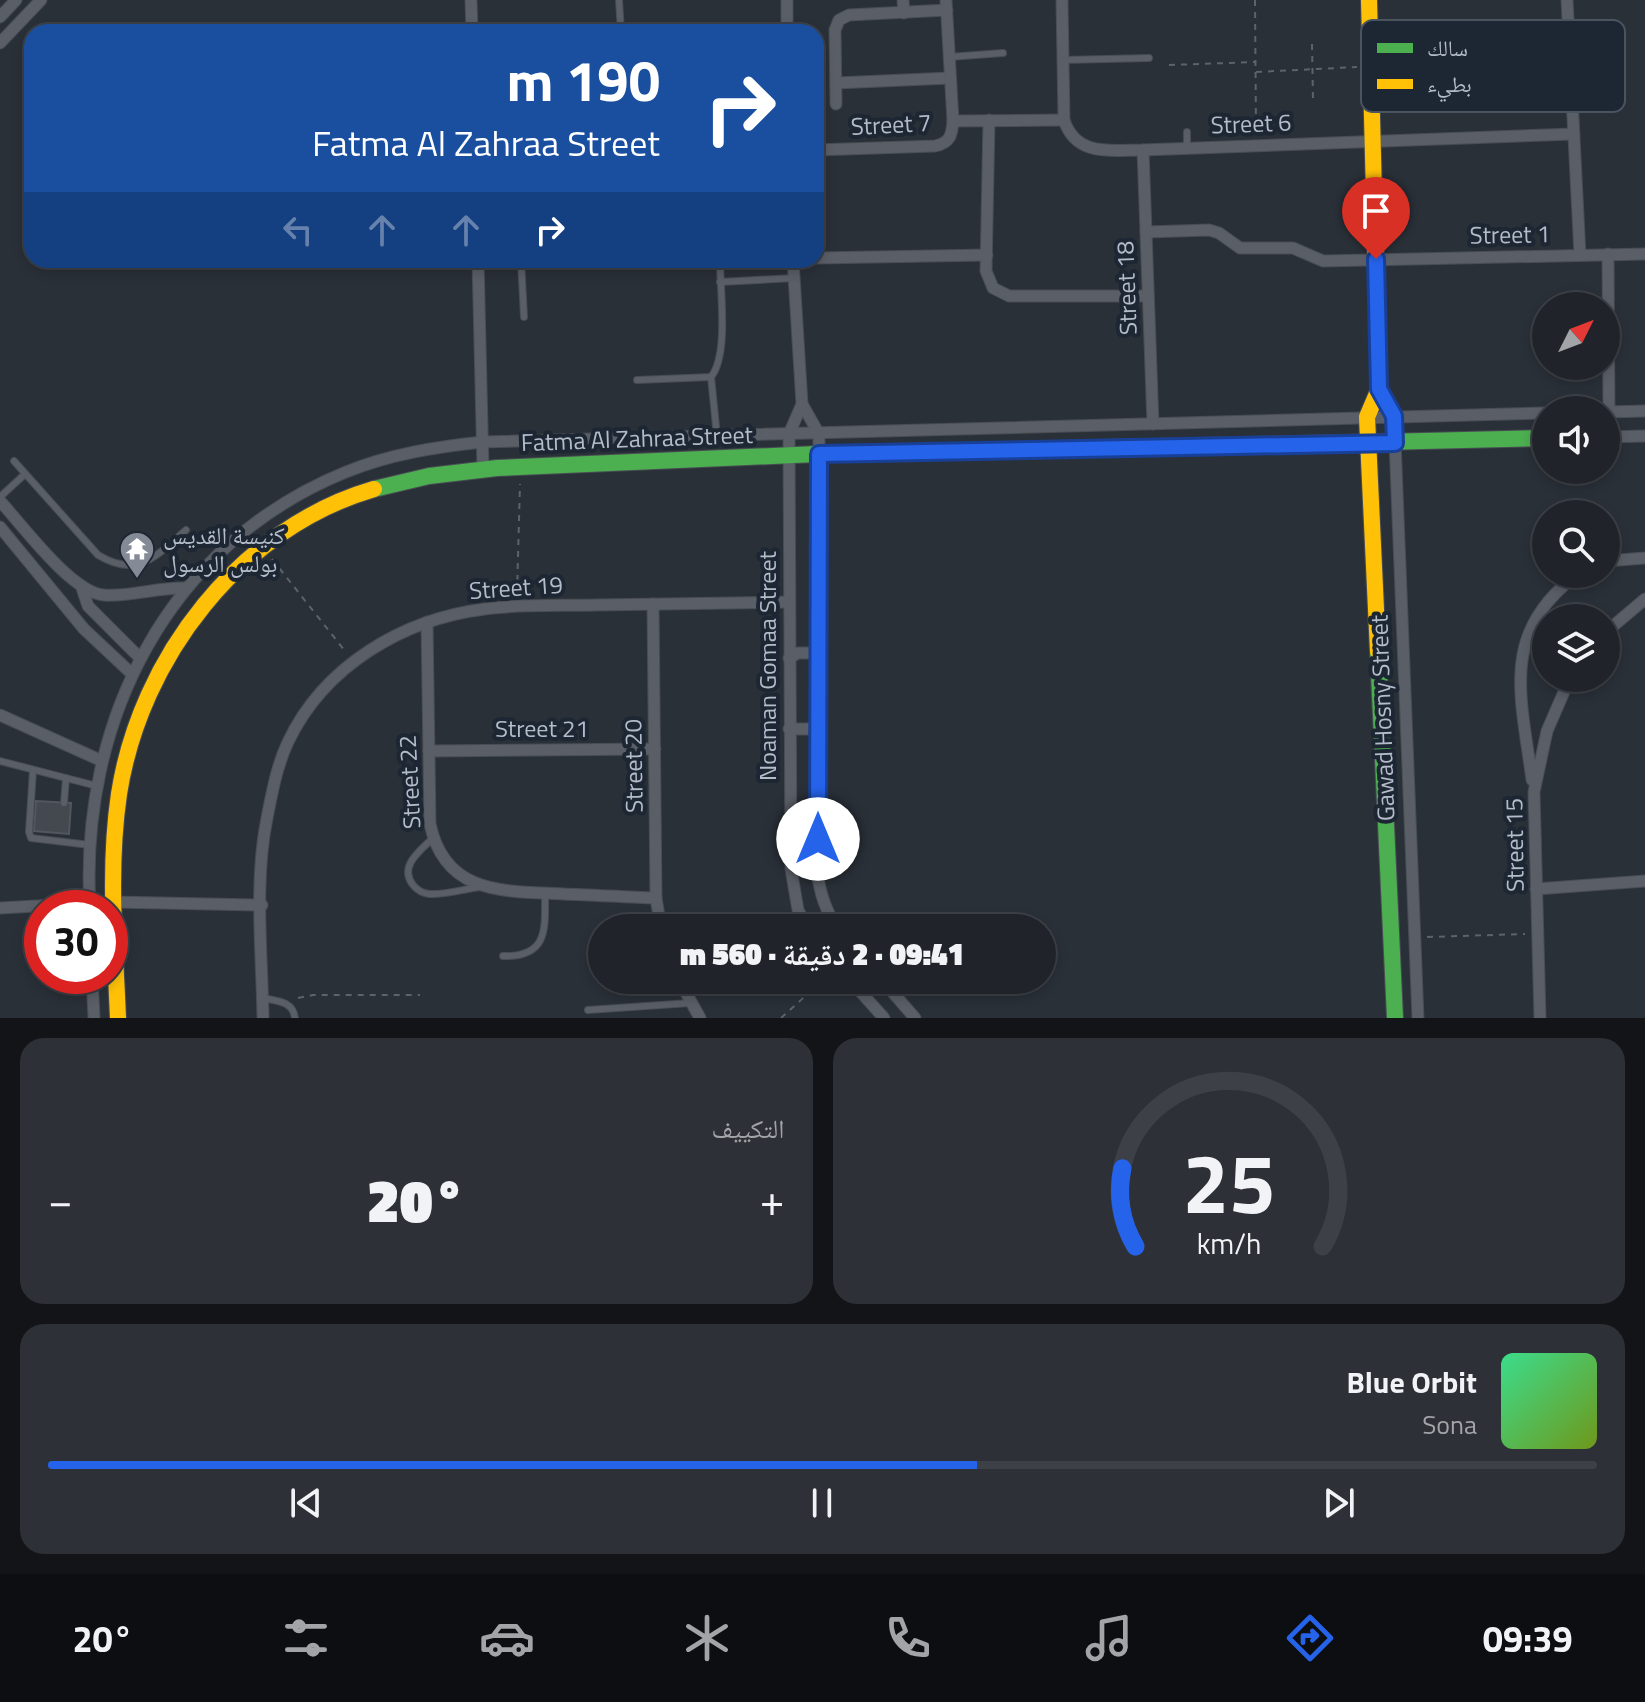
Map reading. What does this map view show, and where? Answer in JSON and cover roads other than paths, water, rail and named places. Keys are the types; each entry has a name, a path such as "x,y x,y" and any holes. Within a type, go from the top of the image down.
{"street":[{"path":"0,17 16,0"},
{"path":"0,43 41,0"},
{"path":"471,0 472,24"},
{"path":"787,0 787,24"},
{"path":"836,104 835,30 839,20 849,15 904,6 946,5 953,121 1064,120 1062,0"},
{"path":"1369,0 1369,20"},
{"path":"1567,0 1568,20"},
{"path":"836,83 950,78"},
{"path":"1367,417 1379,389 1371,112"},
{"path":"1573,112 1580,255"},
{"path":"989,120 987,255 988,280 993,288 1009,296 1148,296"},
{"name":"Street 6","path":"1064,120 1068,131 1085,147 1097,150 1574,134"},
{"name":"Street 7","path":"824,150 935,146 949,140 953,133 953,121"},
{"name":"Street 18","path":"1143,150 1153,424"},
{"name":"Street 1","path":"1146,232 1209,230 1219,233 1240,248 1293,248 1323,261 1645,254"},
{"path":"1608,254 1608,396"},
{"path":"824,258 987,255"},
{"path":"478,268 483,469"},
{"name":"Noaman Gomaa Street","path":"793,268 802,404 819,434 817,871 827,914"},
{"path":"1379,389 1394,416"},
{"name":"Noaman Gomaa Street","path":"800,914 791,880 789,434 802,404"},
{"path":"1620,412 1645,411"},
{"name":"Fatma Al Zahraa Street","path":"90,890 90,845 97,786 114,720 140,658 185,588 229,544 292,499 322,483 391,457 436,447 482,442 1532,413"},
{"name":"Gawad Hosny Street","path":"1394,416 1418,1018"},
{"name":"Gawad Hosny Street","path":"1367,417 1395,1018"},
{"path":"1620,437 1645,436"},
{"name":"Fatma Al Zahraa Street","path":"114,890 116,831 125,764 135,728 158,674 183,631 212,597 263,548 302,520 338,501 411,480 520,467 819,454 1532,438"},
{"path":"0,499 72,581 82,588 102,595 185,588"},
{"path":"0,527 84,629 132,674"},
{"path":"1620,560 1645,558"},
{"path":"82,588 88,606 140,658"},
{"path":"1534,792 1520,687 1521,659 1528,633 1540,609 1558,588"},
{"path":"1620,620 1645,599"},
{"name":"Street 19","path":"263,1018 262,862 266,821 286,744 305,710 331,680 353,662 388,639 427,622 456,614 517,606 789,602"},
{"name":"Street 20","path":"653,604 659,914"},
{"name":"Street 22","path":"427,622 430,824 433,838 452,868 482,887 499,891 656,898"},
{"path":"789,658 798,653 818,653"},
{"name":"Street 15","path":"1540,1018 1534,792 1547,731 1564,692"},
{"path":"0,715 102,761"},
{"path":"789,729 809,729 818,723"},
{"name":"Street 21","path":"429,751 655,749"},
{"path":"1536,889 1645,881"},
{"path":"90,886 95,890"},
{"path":"128,906 262,905"},
{"path":"0,908 24,907"},
{"path":"93,994 94,1018"},
{"name":"Fatma Al Zahraa Street","path":"117,994 118,1018"},
{"path":"686,994 699,1018"},
{"path":"863,994 884,1018"},
{"path":"894,994 915,1018"}],"lane":[{"path":"619,0 620,24"},
{"path":"949,57 1003,53"},
{"path":"1063,60 1149,58"},
{"path":"1187,132 1187,148"},
{"path":"521,268 524,317"},
{"path":"717,436 711,377 717,370 721,352 720,268"},
{"path":"720,282 794,278"},
{"path":"637,380 711,377"},
{"path":"14,461 98,555 111,563 126,566 155,558 186,530"},
{"path":"0,499 25,474"},
{"path":"0,761 97,786"},
{"path":"33,770 29,835 33,840 90,845"},
{"path":"64,803 66,778"},
{"path":"60,843 61,833"},
{"path":"433,838 412,859 408,869 416,889 426,894 482,887"},
{"path":"503,956 530,952 540,943 545,930 545,893"},
{"path":"263,998 286,1003 293,1009 295,1018"},
{"path":"588,1010 690,1003"}],"place":[{"name":"كنيسة القديس بولس الرسول","path":"137,580"}]}
